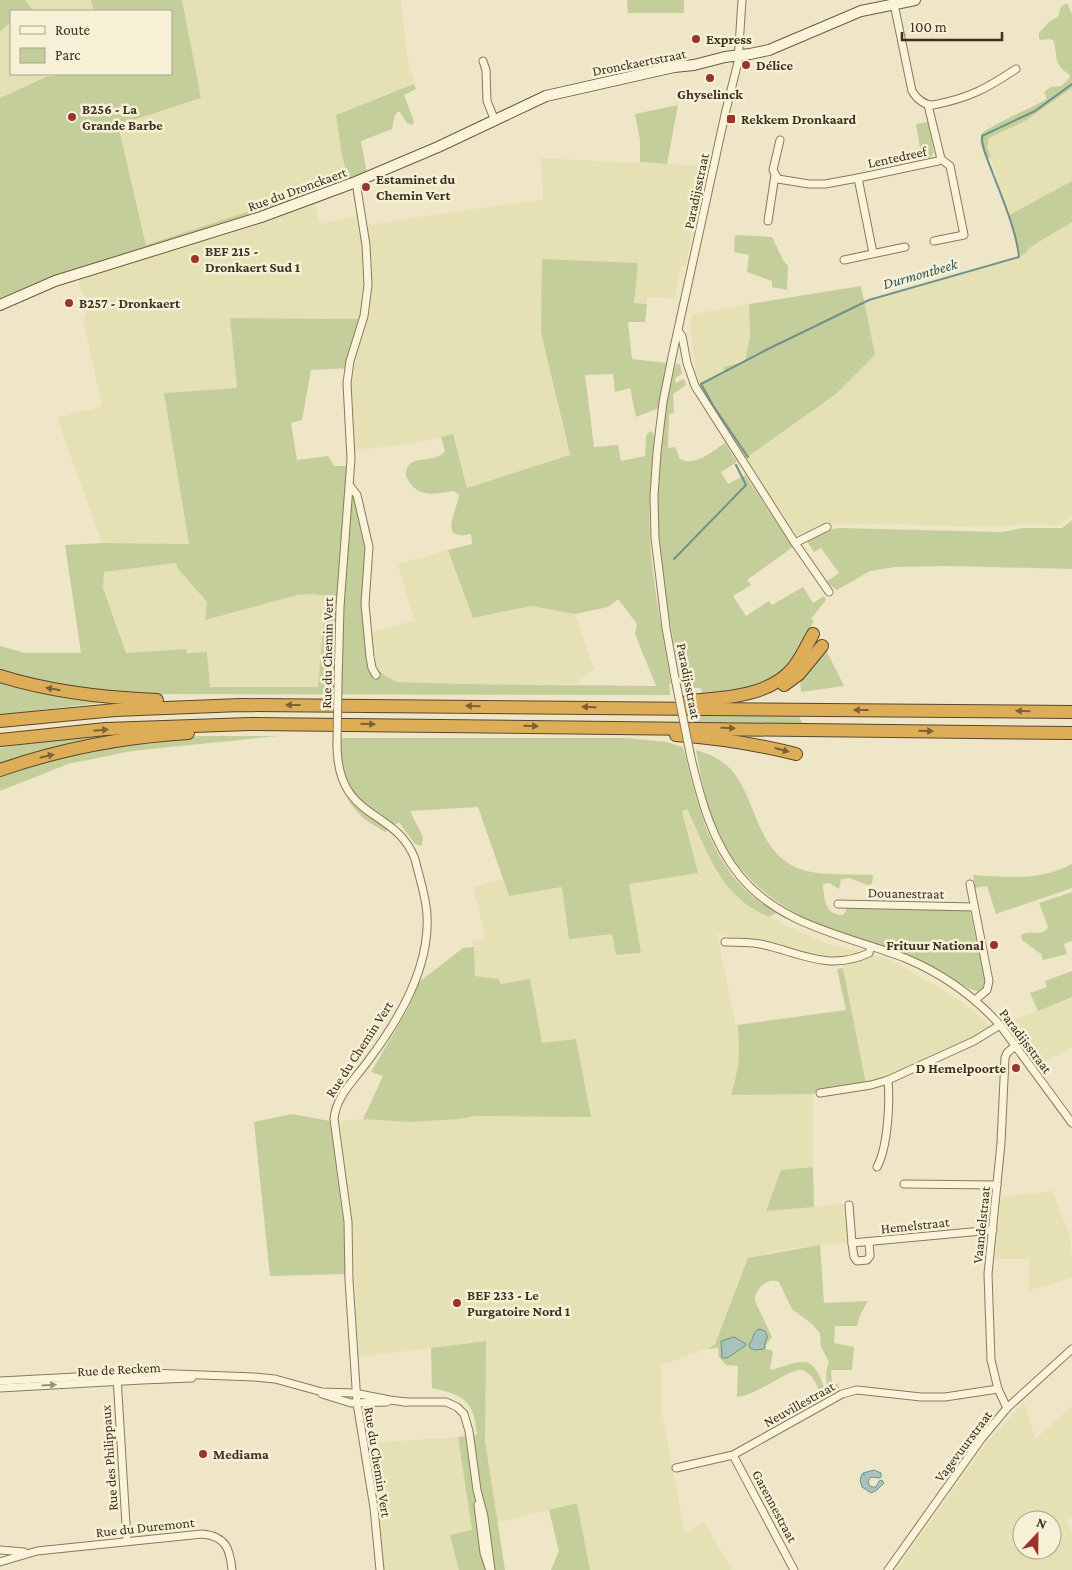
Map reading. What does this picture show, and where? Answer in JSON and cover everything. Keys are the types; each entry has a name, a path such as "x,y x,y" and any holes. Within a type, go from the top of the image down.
{"highway":[{"path":"676,702 710,699 751,692 772,685 794,667 813,634"},
{"path":"614,708 654,702 710,703 756,696 789,683 800,674 822,646"},
{"path":"0,676 45,688 105,697 213,701 241,705"},
{"path":"0,721 115,710 241,705 1072,712"},
{"path":"0,770 38,758 121,740 172,734 270,729 302,723"},
{"path":"0,740 158,726 302,723 1072,733"},
{"path":"592,727 616,732 695,736 764,746 796,754"}],"main road":[{"name":"Dronckaertstraat","path":"540,99 556,93 674,67 750,54 779,46 861,11 915,0"},
{"name":"Rue du Dronckaert","path":"0,299 28,288 251,220 356,182 410,160 540,99"},
{"name":"Rue du Dronckaert","path":"0,305 54,281"}],"street":[{"name":"Paradijsstraat","path":"742,0 739,56 663,402 654,496 658,574 675,678 691,758 706,814 718,842 732,866 765,899 810,925 904,958 929,970 975,1000 1000,1025 1072,1123"},
{"path":"894,4 912,91 919,100 928,105 962,99 992,85 1016,69"},
{"path":"483,61 486,70 487,101 495,121"},
{"name":"Lentedreef","path":"928,105 941,159 950,166 964,235 934,241"},
{"path":"768,221 775,175 773,170 780,140"},
{"name":"Lentedreef","path":"775,175 778,179 809,184 825,184 941,159"},
{"name":"Lentedreef","path":"858,178 873,253"},
{"name":"Rue du Chemin Vert","path":"356,182 365,235 368,271 365,311 350,361 347,383 351,459 340,608 338,761 341,775 351,796 366,811 397,832 412,850 427,916 422,954 413,987 386,1037 341,1096 334,1115 334,1129 348,1230 349,1280 357,1403 374,1508 380,1570"},
{"path":"844,260 905,247"},
{"name":"Paradijsstraat","path":"678,331 682,336 687,363 695,386 709,412 828,592"},
{"name":"Rue du Chemin Vert","path":"350,486 357,496 369,547 365,604 370,657 372,668 376,675"},
{"path":"795,543 827,527"},
{"path":"970,884 989,981 987,990 975,1000"},
{"name":"Douanestraat","path":"838,904 974,907"},
{"path":"725,942 761,944 813,959 834,960 859,957 869,952 871,947"},
{"path":"820,1093 871,1085 888,1080 974,1041 1000,1025"},
{"name":"Vaandelstraat","path":"1007,1408 998,1389 992,1360 988,1274 1001,1144 1005,1058 1014,1046"},
{"path":"877,1167 887,1129 888,1080"},
{"path":"904,1184 997,1185"},
{"name":"Hemelstraat","path":"849,1205 854,1257 857,1261 867,1260 870,1256 869,1242"},
{"name":"Hemelstraat","path":"852,1243 993,1230"},
{"name":"Vagevuurstraat","path":"888,1570 982,1438 1007,1408 1072,1349"},
{"name":"Rue de Reckem","path":"0,1388 150,1373 240,1376 268,1378 327,1393 356,1393 406,1402"},
{"name":"Rue de Reckem","path":"0,1380 117,1377"},
{"name":"Rue des Philippaux","path":"117,1377 127,1541"},
{"name":"Neuvillestraat","path":"676,1468 734,1455 842,1394 857,1390 921,1397 945,1397 998,1389"},
{"name":"Rue de Reckem","path":"312,1390 342,1401 357,1403 406,1402"},
{"path":"406,1402 441,1401 450,1403 461,1410 467,1424 487,1530 490,1570"},
{"name":"Garennestraat","path":"734,1455 794,1570"},
{"name":"Rue du Duremont","path":"0,1562 37,1552 197,1534 212,1535 227,1546 231,1555 232,1570"},
{"name":"Rue du Duremont","path":"0,1550 37,1552"}],"shaded area":[{"path":"25,0 91,0 94,10 33,10"},
{"path":"182,0 401,0 407,57 416,83 336,115 341,150 349,179 146,245 118,125 200,98"},
{"path":"10,24 10,75 59,75 46,77 0,98 0,32"},
{"path":"1072,88 1072,181 1009,215 987,147 989,138 1025,121"},
{"path":"541,158 704,166 686,266 681,265 675,299 647,297 647,304 634,303 634,296 557,404 570,455 467,488 453,435 403,445 354,450 350,420 349,375 371,286 366,225 543,199"},
{"path":"315,204 320,224 358,215 362,246 364,290 359,319 230,318 237,388 164,393 189,544 102,543 57,418 102,406 83,320 88,300 79,286 79,278"},
{"path":"1072,222 1072,514 1055,526 1024,523 1002,527 835,523 798,537 746,458 836,394 875,355 864,303 1017,259 1032,246"},
{"path":"749,304 750,336 745,363 723,367 726,373 698,385 690,327 692,314"},
{"path":"448,550 473,618 531,606 575,614 594,669 575,684 396,682 378,670 373,661 370,632 414,621 398,564"},
{"path":"177,563 178,569 207,603 205,620 298,595 326,596 318,687 210,687 207,652 187,653 186,649 126,653 103,588 104,572"},
{"path":"687,809 716,870 739,899 754,910 804,934 825,943 863,953 835,958 813,957 761,942 717,934 740,1046 736,1076 731,1094 813,1094 813,1167 781,1170 766,1211 843,1204 843,1213 848,1224 849,1242 788,1249 748,1258 715,1344 707,1349 662,1365 661,1407 685,1533 704,1522 732,1570 590,1570 577,1503 497,1523 485,1441 485,1341 358,1357 353,1234 338,1121 363,1119 459,1119 476,1116 591,1117 576,1039 542,1044 530,979 501,984 498,979 475,976 472,941 486,938 473,888 502,879 509,896 562,887 612,934 617,957 640,953 629,883 690,840 682,810"},
{"path":"875,955 895,962 962,1002 992,1028 960,1045 880,1080 866,1084 842,963"},
{"path":"1072,997 1072,1048 1035,1066 1005,1023"},
{"path":"1052,1190 1069,1234 1072,1278 1029,1290 1029,1259 995,1259 1001,1196 1048,1192"},
{"path":"1024,1402 1035,1439 1072,1406 1072,1518 1066,1519 1072,1533 1072,1570 896,1570 987,1442"},
{"path":"458,1437 472,1530 451,1535 459,1570 384,1570 377,1493 367,1443"}],"green space":[{"path":"0,0 25,0 33,10 10,10 10,24 0,32"},
{"path":"91,0 182,0 201,98 118,125 146,245 348,179 341,150 336,115 414,84 416,89 404,95 414,122 412,125 407,123 399,111 395,115 392,129 361,141 367,174 349,179 351,189 315,204 26,296 0,309 0,98 46,77 59,75 172,75 172,10 94,10"},
{"path":"627,0 684,0 684,13 628,13"},
{"path":"1067,3 1072,14 1072,88 1025,121 989,138 987,147 991,157 986,158 980,142 982,133 1047,99 1044,92 1051,87 1061,86 1069,79 1070,75 1061,68 1057,61 1054,41 1049,39 1041,40 1039,38 1039,33 1049,22 1058,17 1061,7"},
{"path":"678,105 667,164 640,162 640,140 635,114"},
{"path":"928,122 934,152 930,158 926,158 921,154 916,124"},
{"path":"1072,181 1072,222 1032,246 1021,257 1009,215"},
{"path":"364,214 371,270 371,286 351,368 311,370 302,420 291,423 297,460 328,456 334,466 353,466 356,503 366,545 362,600 364,631 373,661 378,670 397,682 656,686 635,634 637,624 618,599 608,607 575,614 531,606 473,618 448,550 472,544 471,534 455,534 452,529 453,516 459,495 454,491 432,494 420,492 410,483 406,476 410,464 415,461 434,458 445,451 441,437 453,434 467,488 570,455 541,332 542,259 638,263 634,303 647,304 645,322 628,322 632,359 666,363 659,408 636,417 630,388 615,392 613,374 585,375 594,447 618,445 621,461 645,456 646,436 652,431 654,436 650,500 651,557 671,683 669,684 670,695 144,694 103,691 99,703 0,715 0,646 25,653 81,653 65,545 102,543 189,544 164,393 237,388 230,318 359,319 364,290 362,246 358,215","holes":["176,563 178,569 207,602 205,620 298,595 326,596 318,687 210,687 207,652 187,653 186,649 126,653 103,588 104,572"]},
{"path":"735,235 772,237 788,266 787,290 772,287 772,281 747,272 749,255 734,252"},
{"path":"861,286 875,355 836,394 746,458 698,385 726,373 723,367 745,362 750,336 749,304"},
{"path":"676,364 680,364 682,374 675,378 676,383 684,379 686,385 673,394 674,413 669,414 668,448 675,447 680,459 691,461 709,454 725,443 737,462 721,472 728,484 745,475 793,547 747,580 751,585 733,596 746,616 769,601 772,605 803,587 813,603 824,596 826,600 811,619 814,621 792,663 764,684 727,691 702,693 701,688 683,688 667,602 658,515 658,478 662,439"},
{"path":"1072,520 1072,569 950,566 895,567 870,571 837,590 826,582 839,573 821,548 814,552 806,540 829,530 839,528 1002,532 1023,528 1062,528"},
{"path":"825,648 844,686 801,692 800,678"},
{"path":"688,713 797,714 804,725 690,722"},
{"path":"123,734 129,744 199,736 278,736 132,751 68,764 0,791 0,748 27,743"},
{"path":"626,738 667,742 683,747 706,827 724,864 751,895 776,913 769,917 761,913 746,904 731,890 709,857 687,809 682,811 698,873 629,884 641,953 616,955 612,934 569,939 562,887 509,896 478,807 410,811 423,837 422,846 415,844 399,822 385,832 362,817 354,809 343,790 334,760 332,739"},
{"path":"696,750 718,759 733,772 742,786 763,833 772,848 784,860 800,869 816,873 873,875 872,884 867,885 850,878 841,879 839,889 829,883 823,884 827,905 832,913 843,915 846,908 970,911 985,980 982,989 978,991 970,989 913,957 818,924 799,915 765,893 737,864 726,848 709,809"},
{"path":"1072,864 1072,888 996,914 987,886 975,888 973,875 1024,877 1048,873"},
{"path":"1072,892 1072,942 1064,944 1067,954 1043,960 1041,954 1022,940 1021,935 1025,933 1040,933 1048,927 1039,903"},
{"path":"474,947 475,976 498,979 501,984 530,979 542,1043 576,1039 591,1117 476,1116 411,1122 363,1119 383,1076 371,1072 408,1009 419,982 463,948"},
{"path":"843,968 866,1084 819,1090 813,1094 731,1095 739,1060 737,1025 846,1010 837,969"},
{"path":"1072,971 1072,997 1038,1011 1030,993 1047,987 1045,981"},
{"path":"292,1114 330,1121 345,1235 345,1274 270,1276 254,1122"},
{"path":"813,1167 814,1207 766,1211 781,1170"},
{"path":"820,1245 824,1303 868,1301 860,1315 857,1326 835,1326 834,1343 854,1347 852,1370 831,1370 832,1383 838,1384 839,1387 836,1392 831,1393 826,1378 829,1362 821,1347 820,1333 812,1324 792,1309 779,1282 770,1281 759,1288 755,1301 772,1337 766,1345 766,1349 772,1350 773,1353 770,1368 772,1370 795,1363 808,1363 818,1373 827,1395 821,1397 813,1378 801,1370 789,1373 753,1392 737,1397 738,1366 726,1365 719,1357 718,1348 707,1349 715,1344 748,1258"},
{"path":"486,1341 485,1441 505,1570 459,1570 450,1535 472,1530 458,1437 477,1435 476,1424 466,1401 453,1394 432,1388 431,1348"},
{"path":"577,1503 590,1570 551,1570 559,1551 549,1510"}],"water":[{"path":"759,1329 765,1331 768,1338 766,1339 764,1349 755,1350 750,1348 749,1344 755,1332"},
{"path":"734,1337 746,1344 745,1346 727,1358 722,1358 721,1341"},
{"path":"874,1470 881,1473 881,1477 871,1477 868,1481 869,1485 876,1487 879,1481 882,1480 884,1483 871,1493 862,1487 860,1480 862,1474 865,1475 863,1473"}],"waterway":[{"name":"Durmontbeek","path":"748,457 714,407 701,384 869,300 1019,257 1012,226 984,150 982,136 1035,111 1072,84"},
{"name":"Durmontbeek","path":"674,559 746,485 736,465"}],"place":[{"name":"Express","path":"696,39"},
{"name":"Délice","path":"746,65"},
{"name":"Ghyselinck","path":"710,78"},
{"name":"B256 - La Grande Barbe","path":"72,117"},
{"name":"Rekkem Dronkaard","path":"731,119"},
{"name":"Estaminet du Chemin Vert","path":"366,187"},
{"name":"BEF 215 - Dronkaert Sud 1","path":"195,259"},
{"name":"B257 - Dronkaert","path":"69,303"},
{"name":"Frituur National","path":"994,945"},
{"name":"D Hemelpoorte","path":"1016,1068"},
{"name":"BEF 233 - Le Purgatoire Nord 1","path":"457,1303"},
{"name":"Mediama","path":"203,1454"}]}
